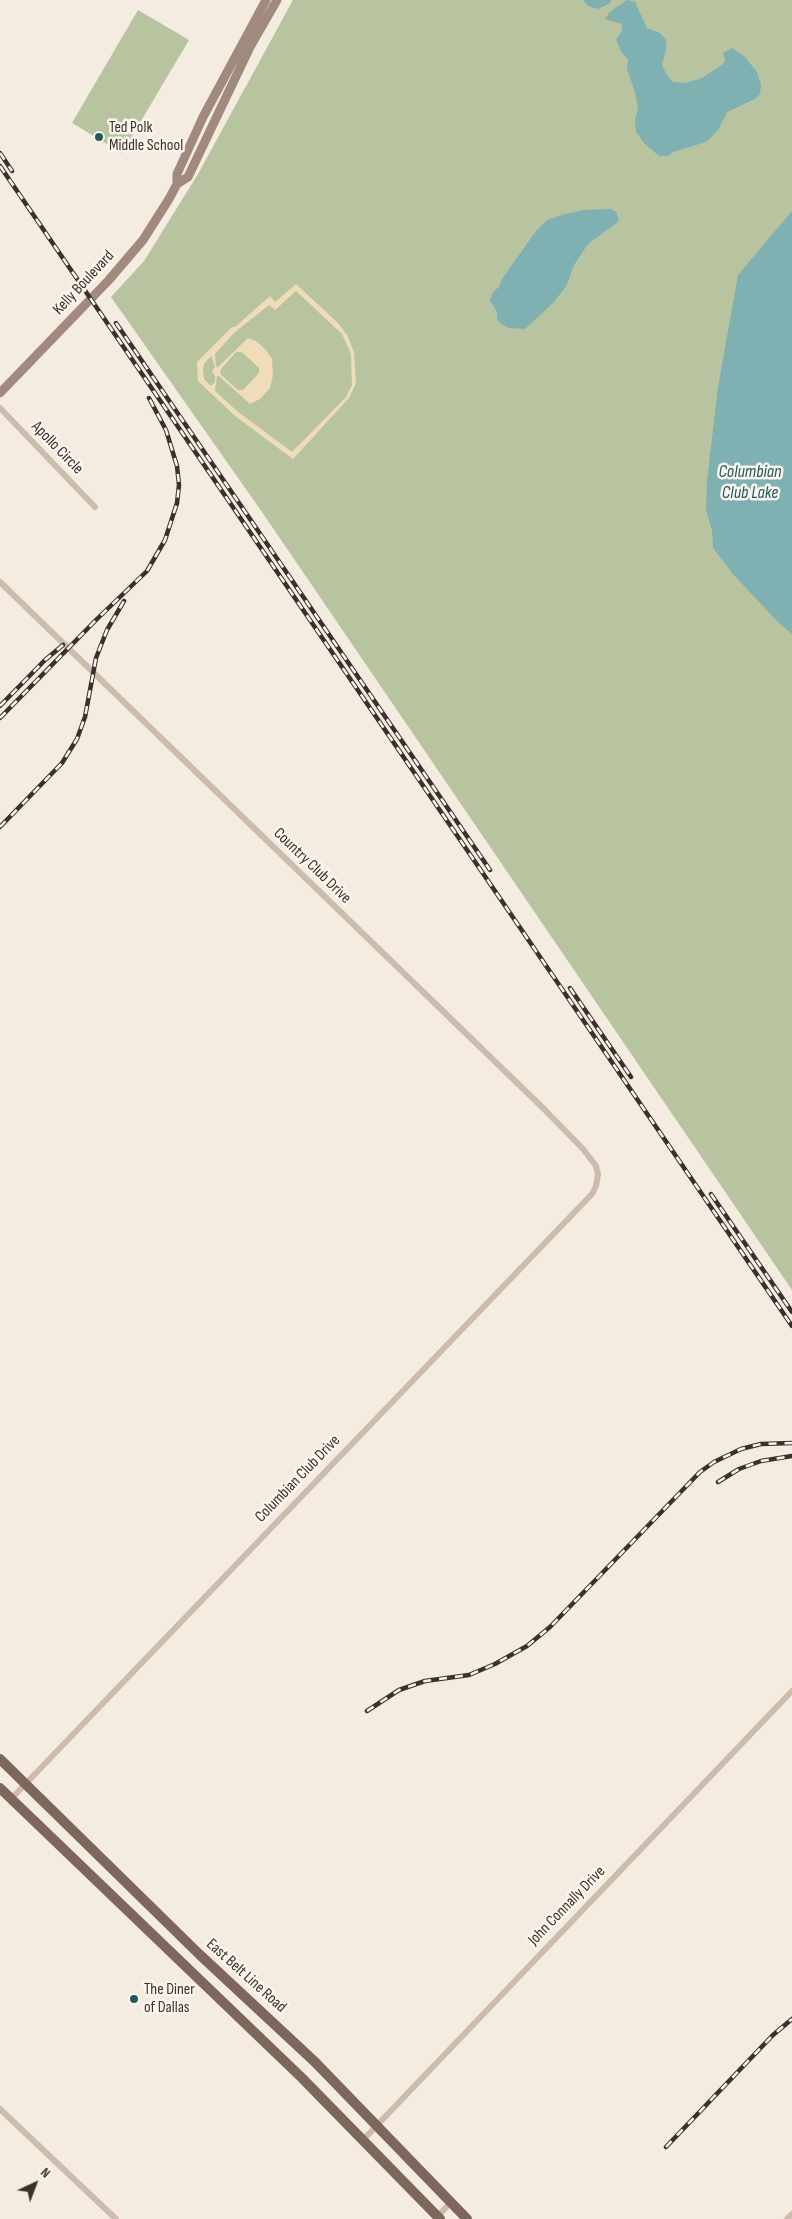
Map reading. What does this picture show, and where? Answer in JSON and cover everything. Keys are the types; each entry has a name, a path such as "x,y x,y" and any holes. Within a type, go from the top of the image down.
{"main road":[{"name":"East Belt Line Road","path":"0,1759 199,1954 276,2024 467,2219"},
{"name":"East Belt Line Road","path":"0,1788 302,2078 437,2218"},
{"path":"187,1966 199,1954"}],"street":[{"name":"Kelly Boulevard","path":"177,184 177,174 203,117 271,1"},
{"name":"Kelly Boulevard","path":"0,393 128,260 148,232 177,184 188,177 271,1"},
{"name":"Apollo Circle","path":"0,408 95,507"},
{"name":"Country Club Drive","path":"0,582 544,1109 584,1149 596,1166 598,1174"},
{"name":"Columbian Club Drive","path":"11,1799 592,1194 596,1186 598,1174"},
{"name":"John Connally Drive","path":"362,2141 792,1691"},
{"path":"0,2109 116,2219"},
{"path":"437,2218 450,2203"},
{"path":"787,2219 792,2214"}],"green space":[{"path":"293,0 792,0 792,1290 262,512 111,297 144,261 198,174"},
{"path":"138,10 189,40 122,153 72,123"}],"sand":[{"path":"296,284 339,324 347,335 354,352 356,383 349,398 293,459 235,416 198,381 197,362 232,327 235,327 270,296 275,302","holes":["296,291 342,334 351,354 352,385 346,397 292,452 237,411 215,391 217,376 219,376 250,404 260,399 270,388 273,375 272,359 256,341 248,338 218,367 216,366 215,354 235,332 269,305 275,310","236,352 242,352 259,368 259,373 243,390 238,390 220,374 221,369","211,356 215,367 212,371 215,376 215,382 211,386 204,379 203,369 204,364"]}],"water":[{"path":"583,0 612,0 609,4 598,9 588,6"},
{"path":"627,0 635,2 647,28 660,33 666,40 666,50 662,64 666,74 673,82 685,83 702,78 723,64 725,60 723,53 732,48 745,57 757,72 761,85 760,94 755,99 727,112 718,130 706,142 673,152 668,156 659,156 644,143 636,132 635,119 638,109 635,92 627,69 628,59 622,53 616,40 622,30 622,24 605,19 610,12"},
{"path":"611,209 616,212 619,221 588,244 574,265 567,285 554,302 525,329 509,328 501,324 497,320 497,312 490,300 493,292 499,287 502,279 536,231 547,220 565,214 584,210"},
{"name":"Columbian Club Lake","path":"792,211 792,634 776,620 732,573 713,548 712,530 706,510 707,481 718,387 738,275"}],"railway":[{"path":"0,153 12,171"},
{"path":"0,166 792,1326"},
{"path":"116,323 490,870"},
{"path":"0,718 147,571 165,540 177,503 179,485 177,466 166,430 149,398"},
{"path":"0,827 62,763 77,739 85,717 96,658 107,630 124,601"},
{"path":"0,706 45,660 63,645"},
{"path":"570,988 631,1077"},
{"path":"711,1194 792,1312"},
{"path":"367,1711 399,1690 425,1681 469,1675 495,1664 527,1646 550,1627 700,1472 714,1462 741,1449 761,1444 792,1443"},
{"path":"718,1482 739,1469 761,1461 792,1456"},
{"path":"666,2147 773,2035 792,2019"}],"place":[{"name":"Ted Polk Middle School","path":"99,137"},
{"name":"The Diner of Dallas","path":"134,1999"}]}
